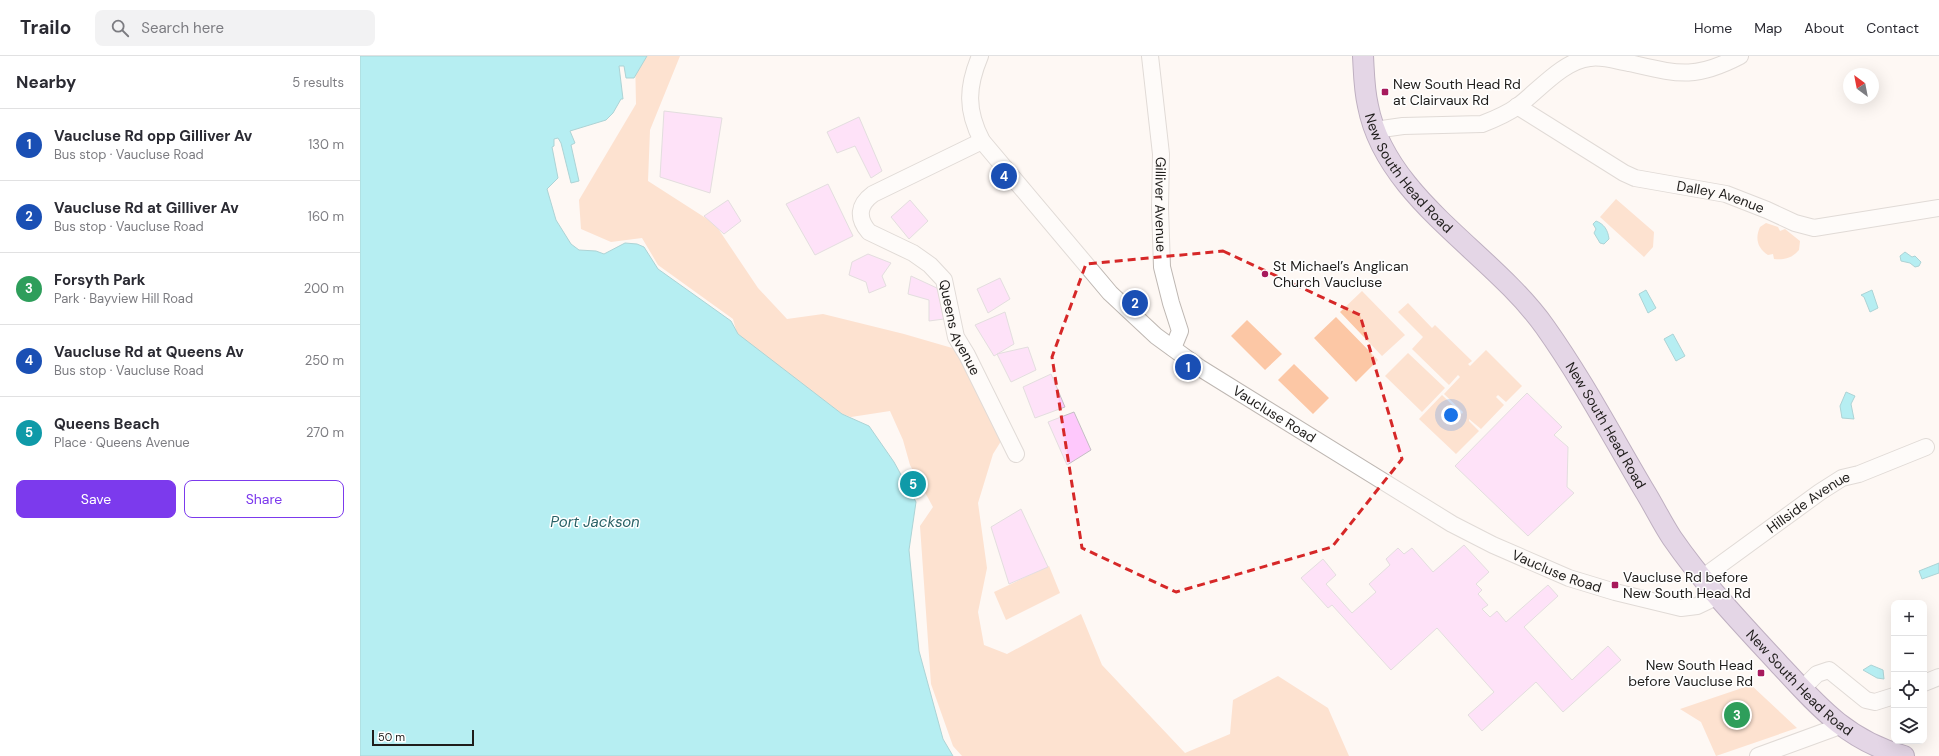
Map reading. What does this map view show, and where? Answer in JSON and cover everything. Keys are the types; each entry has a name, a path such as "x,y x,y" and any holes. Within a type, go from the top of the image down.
{"main road":[{"name":"New South Head Road","path":"1364,56 1366,99 1375,130 1395,170 1416,196 1496,271 1542,323 1572,367 1671,536 1702,578 1802,688 1840,726 1872,745 1904,756"}],"street":[{"name":"Vaucluse Road","path":"980,56 969,89 973,120 982,141 1110,293 1144,326 1200,368 1452,524 1493,546 1569,578 1667,605 1690,608 1718,596"},
{"name":"Gilliver Avenue","path":"1150,56 1161,154 1160,208 1162,267 1167,291 1180,331 1174,348"},
{"path":"1375,130 1403,126 1482,124 1504,115 1573,63 1589,58 1606,58 1684,74 1714,68 1740,56"},
{"name":"Dalley Avenue","path":"1517,106 1624,174 1635,178 1726,194 1802,226 1824,227 1939,208"},
{"name":"Queens Avenue","path":"982,141 873,194 865,200 860,213 864,227 869,232 913,253 930,265 944,280 956,337 967,355 1016,454"},
{"name":"Hillside Avenue","path":"1702,578 1820,492 1842,478 1859,474 1926,447"},
{"path":"1802,688 1817,674 1829,670 1866,700 1875,702 1891,697"},
{"path":"1927,682 1939,677"},
{"path":"1758,756 1840,726"}],"highlighted area":[{"path":"1223,251 1360,315 1402,459 1332,547 1176,592 1082,548 1052,357 1086,264"}],"shaded area":[{"path":"635,56 680,56 650,130 648,181 715,224 758,288 787,319 823,314 904,334 959,350 1003,438 993,454 978,503 987,568 978,612 984,645 1007,654 1081,614 1102,665 1185,753 1230,734 1233,700 1278,676 1328,708 1349,756 962,756 953,746 931,684 920,526 933,507 910,465 903,440 890,411 851,417 842,414 737,334 733,319 658,265 642,238 611,242 581,229 579,200 636,104"},
{"path":"1616,199 1654,232 1653,247 1644,257 1600,217"},
{"path":"1766,223 1778,227 1780,231 1785,229 1800,241 1799,250 1791,257 1782,259 1774,259 1773,254 1768,255 1764,252 1759,246 1757,239 1760,227"},
{"path":"1362,291 1405,335 1382,356 1340,312"},
{"path":"1408,303 1432,328 1435,325 1472,361 1468,364 1470,366 1486,350 1522,386 1506,402 1498,395 1496,397 1504,405 1481,429 1469,419 1469,421 1479,431 1456,454 1419,419 1442,395 1462,414 1463,412 1444,394 1460,377 1458,375 1449,385 1412,349 1423,337 1398,312"},
{"path":"1336,317 1378,360 1356,382 1314,338"},
{"path":"1247,320 1282,354 1265,370 1231,336"},
{"path":"1408,353 1445,388 1422,412 1385,376"},
{"path":"1294,364 1329,398 1313,414 1278,380"},
{"path":"1049,566 1060,593 1006,620 994,592"},
{"path":"1751,685 1797,728 1716,756 1701,722 1680,709"}],"water":[{"name":"Port Jackson","path":"360,56 647,56 634,78 626,78 624,66 619,66 623,99 621,99 613,113 606,120 570,131 575,143 571,145 579,181 571,183 561,143 558,138 554,139 554,146 552,147 558,178 547,189 556,220 571,244 579,250 596,251 604,254 625,243 637,244 644,247 658,269 731,321 738,334 842,414 869,426 894,462 916,502 909,550 919,651 943,739 953,756 360,756"},
{"path":"1596,221 1605,228 1608,233 1609,239 1604,244 1600,243 1594,233 1596,229 1593,224"},
{"path":"1905,252 1912,257 1915,256 1921,262 1919,266 1915,267 1910,263 1901,261 1900,256"},
{"path":"1646,290 1656,308 1648,313 1639,294"},
{"path":"1872,290 1878,308 1870,312 1864,297 1861,295"},
{"path":"1673,334 1685,356 1676,361 1664,339"},
{"path":"1846,392 1855,396 1851,404 1854,419 1842,418 1840,406"},
{"path":"1939,563 1939,573 1922,579 1919,571"},
{"path":"1871,665 1883,670 1884,679 1877,678 1863,670"}],"building":[{"path":"664,111 722,118 710,193 660,177"},
{"path":"859,117 882,171 871,178 855,146 837,153 827,132"},
{"path":"828,184 853,236 815,255 786,204"},
{"path":"728,200 741,221 724,234 704,216"},
{"path":"910,200 928,221 909,239 891,217"},
{"path":"868,254 891,263 882,276 886,286 869,293 866,282 849,275 852,262"},
{"path":"911,276 939,289 944,319 929,321 929,300 908,294"},
{"path":"1000,278 1010,299 988,313 977,289"},
{"path":"1005,312 1014,344 994,356 975,325"},
{"path":"1028,347 1036,370 1011,382 997,354"},
{"path":"1051,374 1065,407 1035,418 1023,387"},
{"path":"1527,393 1562,427 1554,435 1568,447 1567,487 1574,493 1528,536 1455,466"},
{"path":"1074,412 1091,450 1067,465 1048,422"},
{"path":"1021,509 1048,567 1009,584 991,527"},
{"path":"1464,545 1489,572 1476,584 1482,590 1478,594 1488,605 1482,609 1490,617 1497,611 1506,622 1548,585 1558,596 1524,627 1572,680 1608,646 1621,660 1563,712 1536,682 1482,731 1468,715 1494,692 1437,628 1391,670 1332,605 1328,608 1301,578 1323,559 1336,575 1326,584 1352,613 1376,592 1369,584 1390,565 1386,559 1398,548 1404,554 1412,548 1433,572"}],"place":[{"name":"New South Head Rd at Clairvaux Rd","path":"1385,92"},
{"name":"Vaucluse Rd at Queens Av","path":"1004,176"},
{"name":"St Michael’s Anglican Church Vaucluse","path":"1265,274"},
{"name":"Vaucluse Rd at Gilliver Av","path":"1135,303"},
{"name":"Vaucluse Rd opp Gilliver Av","path":"1188,367"},
{"name":"Queens Beach","path":"913,484"},
{"name":"Vaucluse Rd before New South Head Rd","path":"1615,585"},
{"name":"New South Head before Vaucluse Rd","path":"1761,673"},
{"name":"Forsyth Park","path":"1737,715"}]}
